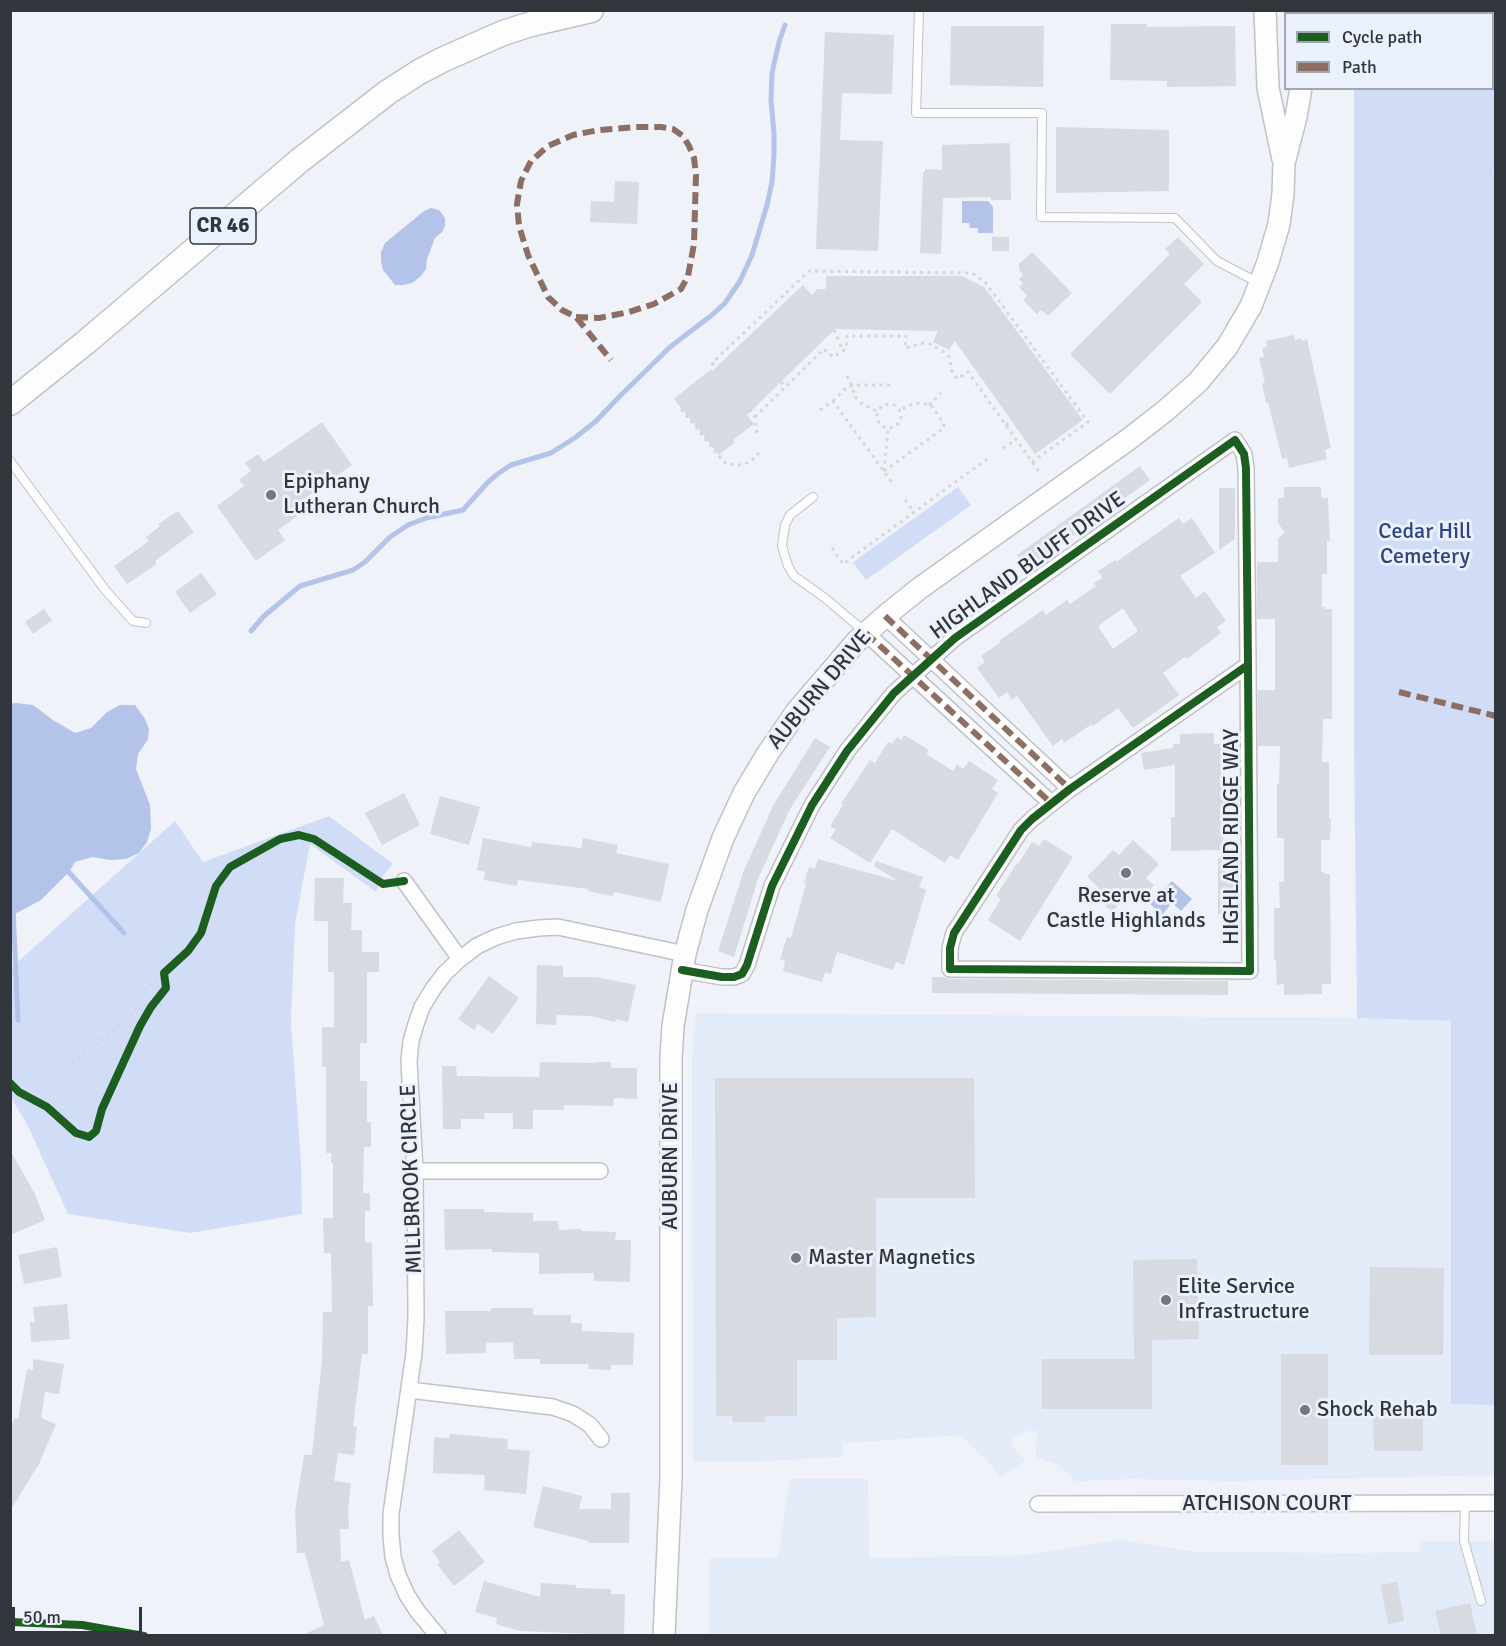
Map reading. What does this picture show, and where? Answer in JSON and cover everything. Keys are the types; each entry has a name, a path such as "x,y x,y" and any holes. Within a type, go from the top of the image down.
{"main road":[{"name":"CR 46","path":"10,403 94,336 298,161 388,92 442,60 502,33 591,10"}],"street":[{"name":"AUBURN DRIVE","path":"1266,10 1268,88 1284,163"},
{"name":"AUBURN DRIVE","path":"664,1635 671,1478 671,1058 673,1026 684,962 711,869 723,838 744,793 797,711 866,633 885,616 987,540 1129,439 1186,393 1212,367 1227,347 1251,306 1268,262 1279,224 1284,163 1301,90"},
{"name":"HIGHLAND BLUFF DRIVE","path":"684,962 722,977 734,977 741,974 747,965 772,886 812,805 847,750 894,693 955,638 1235,440"},
{"name":"HIGHLAND RIDGE WAY","path":"1051,803 1021,830 954,933 950,948 950,969 1251,971 1246,468 1244,454 1235,440"},
{"path":"885,616 1070,789"},
{"path":"866,633 1051,803 1248,665"},
{"path":"404,880 460,959"},
{"name":"MILLBROOK CIRCLE","path":"438,1635 407,1595 398,1575 392,1546 391,1514 414,1353 416,1319 415,1171 409,1061 411,1041 422,1007 445,972 460,959 477,946 516,931 558,927 684,962"},
{"path":"415,1171 600,1171"},
{"path":"409,1390 553,1407 573,1414 590,1425 601,1438"},
{"name":"ATCHISON COURT","path":"1038,1504 1496,1503"}],"lane":[{"path":"919,10 916,113 1042,113 1041,217 1175,218 1217,261 1260,284"},
{"path":"10,461 106,591 133,621 146,623"},
{"path":"813,498 790,515 784,525 782,546 788,566 794,576 825,598 866,633"},
{"path":"1465,1503 1464,1541 1481,1601"}],"path":[{"path":"1489,172 1496,170"},
{"path":"757,433 755,417 712,363 809,271 972,273 985,282 1088,422 1032,462"},
{"path":"834,330 843,351"},
{"path":"755,417 824,349 833,357 846,349 847,336 906,336 905,348 924,343 938,346 949,357 952,371 957,379 968,372 1040,473"},
{"path":"847,376 855,397 861,404 878,412"},
{"path":"781,382 786,387"},
{"path":"820,410 846,388 893,385"},
{"path":"929,405 941,393"},
{"path":"832,401 893,484"},
{"path":"890,404 900,410 900,422 894,427 888,428 880,423 877,416 883,406 890,404"},
{"path":"884,471 944,428 944,424 931,405 912,404 900,410"},
{"path":"683,410 727,464 745,464 758,456 758,449"},
{"path":"1006,425 1015,419"},
{"path":"884,471 888,428"},
{"path":"1003,448 1016,440"},
{"path":"832,548 843,564 987,459"},
{"path":"905,500 914,512"},
{"path":"60,1074 131,1016 145,988 164,973"}],"shaded area":[{"path":"962,201 988,201 993,207 993,233 978,233 978,228 970,228 969,223 962,223"},
{"path":"431,208 439,210 445,218 445,226 435,238 427,259 426,269 412,283 395,285 383,270 381,252 385,243 424,211"},
{"path":"10,704 33,705 75,733 91,728 107,712 120,705 135,705 149,729 148,739 138,754 136,769 150,805 151,829 147,842 139,853 126,859 110,860 93,857 75,862 69,872 41,900 11,916"},
{"path":"1172,881 1192,899 1181,911 1172,903 1162,915 1150,904"},
{"path":"696,1013 1357,1018 1451,1021 1451,1404 1494,1404 1494,1475 1232,1481 1132,1479 1075,1481 1057,1464 1036,1457 1037,1431 1027,1431 1012,1439 1012,1446 1026,1460 1000,1477 987,1460 960,1435 844,1443 843,1457 693,1462 692,1062"},
{"path":"790,1479 868,1479 869,1558 1028,1555 1119,1540 1197,1552 1353,1553 1421,1552 1419,1541 1495,1541 1495,1635 710,1635 710,1558 778,1558"}],"green space":[{"name":"Cedar Hill Cemetery","path":"1495,11 1495,1475 1494,1405 1451,1404 1451,1021 1357,1018 1354,744 1354,90 1494,90 1494,12 1354,12"},
{"path":"958,487 971,505 866,580 853,562"},
{"path":"329,816 393,864 383,876 376,892 310,844 295,924 291,1022 301,1163 302,1214 190,1233 68,1214 26,1122 11,1098 11,968 175,821 203,862"}],"building":[{"path":"1111,24 1147,24 1147,27 1235,26 1236,86 1167,87 1167,81 1110,80"},
{"path":"951,26 1044,26 1043,87 950,85"},
{"path":"825,32 894,35 892,94 842,93 840,140 883,141 878,251 816,249"},
{"path":"1056,127 1169,130 1169,191 1056,193"},
{"path":"1010,143 1011,200 991,200 991,197 943,198 941,254 920,253 923,172 925,169 942,170 942,145"},
{"path":"615,181 639,182 637,224 590,222 591,201 614,202"},
{"path":"992,237 1009,237 1009,251 992,251"},
{"path":"1178,237 1204,264 1184,284 1202,302 1110,394 1070,354 1170,254 1165,249"},
{"path":"1032,252 1072,293 1048,316 1041,310 1037,314 1023,300 1027,296 1019,287 1023,283 1019,279 1023,275 1019,270 1019,264"},
{"path":"826,276 962,276 984,287 1083,420 1035,454 955,341 949,350 933,342 938,331 835,329 747,415 754,424 733,440 735,442 719,455 674,399 711,369 712,371 803,285 812,295 817,289 826,289"},
{"path":"1294,335 1295,340 1307,339 1331,448 1325,450 1327,459 1289,468 1287,458 1282,459 1268,402 1266,403 1262,384 1265,382 1259,358 1264,357 1262,348 1267,347 1266,341"},
{"name":"Epiphany Lutheran Church","path":"322,422 352,465 298,503 300,506 296,508 300,514 278,530 285,540 256,561 217,506 244,486 239,480 251,471 245,463 258,454 264,462"},
{"path":"1140,466 1150,480 1027,569 1017,555"},
{"path":"1284,487 1321,487 1321,498 1328,498 1330,541 1327,541 1327,574 1322,574 1322,607 1332,609 1332,719 1323,719 1322,762 1329,762 1329,819 1331,819 1330,840 1321,840 1321,872 1330,874 1331,984 1322,984 1322,994 1284,995 1284,984 1277,985 1276,960 1274,960 1274,908 1280,908 1279,882 1284,882 1284,838 1277,838 1280,746 1258,746 1258,690 1275,690 1275,619 1257,619 1257,562 1278,562 1278,538 1285,533 1278,523 1278,498 1284,498"},
{"path":"1219,488 1235,488 1235,539 1219,550"},
{"path":"178,511 194,532 155,561 157,564 127,584 114,566 149,541 146,537 160,526 158,524"},
{"path":"1179,518 1183,524 1192,518 1215,553 1180,576 1196,598 1205,591 1226,621 1217,627 1221,633 1187,659 1185,657 1163,673 1179,695 1133,728 1118,708 1064,743 1062,739 1053,746 1017,696 1012,700 1007,692 999,698 977,668 985,662 981,656 1043,610 1046,615 1067,600 1070,604 1096,586 1094,583 1103,578 1098,571 1115,560 1116,562","holes":["1123,608 1138,631 1113,649 1098,626"]},
{"path":"201,573 217,594 190,613 175,592"},
{"path":"44,609 52,620 33,634 25,622"},
{"path":"1214,733 1214,744 1221,744 1221,776 1225,775 1223,850 1171,851 1171,817 1175,817 1175,765 1144,770 1141,753 1173,748 1173,744 1180,744 1180,734"},
{"path":"904,735 929,750 926,754 953,771 957,764 963,769 969,761 998,780 992,789 998,793 958,860 950,855 945,863 892,829 870,863 830,838 836,830 830,826 843,805 841,804 870,760 875,763 888,742 892,744 897,737 901,740"},
{"path":"815,738 830,747 790,809 758,879 734,957 718,951 744,870 774,804"},
{"path":"404,793 420,825 382,845 365,813"},
{"path":"440,796 480,807 469,845 430,834"},
{"path":"483,838 531,847 532,842 581,848 583,838 618,845 616,853 669,864 661,902 614,892 613,896 587,891 588,889 518,880 517,886 484,880 485,872 477,870"},
{"path":"1044,839 1073,857 1020,941 988,920 1001,899 996,896 1017,863 1032,842 1039,846"},
{"name":"Reserve at Castle Highlands","path":"1133,840 1159,864 1146,878 1154,885 1138,903 1129,894 1112,912 1095,896 1101,890 1087,877 1113,850 1119,855"},
{"path":"1218,858 1235,858 1235,914 1218,914"},
{"path":"818,859 898,881 874,866 876,861 923,877 919,887 926,890 904,965 896,962 893,970 837,952 831,974 825,972 822,982 783,971 785,961 780,959 787,937 791,938 809,867 815,869"},
{"path":"315,878 344,878 343,903 352,903 351,930 362,930 362,952 379,952 379,972 367,972 367,1043 360,1043 360,1081 367,1081 367,1122 371,1122 371,1147 364,1147 363,1193 370,1193 370,1211 365,1211 365,1243 372,1242 373,1306 368,1306 368,1354 362,1354 353,1426 357,1427 354,1455 338,1453 334,1481 351,1483 348,1509 349,1529 340,1529 341,1562 349,1560 365,1620 374,1616 383,1635 303,1635 324,1625 305,1553 297,1553 295,1511 304,1455 312,1455 322,1360 323,1312 332,1312 331,1253 324,1253 323,1218 333,1218 333,1163 331,1163 331,1153 326,1153 326,1067 322,1067 322,1027 334,1027 334,972 328,972 328,921 314,921"},
{"path":"537,965 563,966 563,977 596,977 636,985 628,1022 616,1019 615,1022 591,1016 557,1015 556,1025 536,1024"},
{"path":"489,976 519,998 493,1034 478,1024 474,1030 458,1019"},
{"path":"932,977 1228,981 1228,995 932,993"},
{"path":"540,1062 611,1062 611,1068 637,1068 637,1099 614,1098 613,1106 564,1105 564,1110 533,1110 533,1129 513,1129 513,1113 484,1113 485,1119 461,1119 461,1129 443,1129 442,1066 456,1066 457,1076 539,1077"},
{"name":"Master Magnetics","path":"715,1078 974,1078 975,1198 876,1198 876,1317 837,1318 837,1360 797,1360 797,1416 765,1416 765,1422 733,1422 732,1416 716,1416"},
{"path":"10,1150 34,1192 45,1220 10,1235"},
{"path":"444,1209 533,1213 533,1221 558,1221 559,1230 616,1232 615,1240 631,1240 630,1282 594,1281 594,1273 539,1274 539,1253 492,1252 492,1249 445,1250"},
{"path":"57,1247 62,1277 24,1284 18,1255"},
{"path":"1197,1259 1199,1339 1152,1340 1152,1409 1042,1409 1042,1359 1134,1359 1133,1260"},
{"path":"1370,1267 1444,1268 1443,1355 1369,1355"},
{"path":"67,1304 70,1339 31,1342 30,1322 35,1322 33,1307"},
{"path":"491,1308 533,1308 533,1315 571,1315 571,1323 582,1323 582,1331 634,1333 633,1365 611,1365 611,1370 588,1369 589,1364 540,1364 540,1359 514,1359 513,1342 486,1343 486,1353 446,1354 445,1311 491,1311"},
{"name":"Shock Rehab","path":"1281,1354 1328,1354 1328,1465 1281,1465"},
{"path":"33,1359 64,1364 59,1394 45,1392 41,1418 56,1424 39,1464 10,1511 10,1428 15,1418 18,1419 27,1369 33,1370"},
{"path":"1373,1416 1423,1416 1423,1451 1374,1451"},
{"path":"450,1434 508,1439 507,1449 530,1451 526,1494 484,1490 485,1475 433,1473 434,1437 449,1438"},
{"path":"543,1486 582,1496 579,1509 611,1509 611,1493 630,1493 629,1543 588,1543 588,1541 533,1527"},
{"path":"459,1530 485,1562 454,1586 437,1564 440,1562 432,1551"},
{"path":"484,1581 540,1597 541,1583 576,1585 576,1588 611,1589 611,1594 625,1594 624,1635 520,1631 496,1624 497,1618 475,1612"},
{"path":"1397,1582 1404,1621 1388,1624 1381,1585"},
{"path":"1470,1603 1477,1635 1441,1635 1435,1611"}],"waterway":[{"path":"251,631 264,616 300,586 353,570 365,562 390,537 408,525 426,518 463,510 488,482 511,465 551,453 576,437 596,421 670,347 725,303 740,281 752,255 772,182 774,155 772,73 785,25"},
{"path":"65,868 124,933"},
{"path":"13,908 18,1020"}],"marked path":[{"path":"576,317 599,318 654,304 681,289 688,276 694,244 696,175 694,158 689,146 683,136 673,129 636,127 573,135 548,146 531,161 521,181 517,204 519,226 528,255 548,297 562,310 576,317 611,360"},
{"path":"885,616 1070,789"},
{"path":"866,633 1051,803"},
{"path":"1399,692 1496,716"}],"cycle path":[{"path":"682,970 722,977 742,974 747,965 772,886 812,805 847,751 894,693 955,638 1235,440 1244,454 1246,468 1248,665 1250,971 950,969 950,948 954,933 1021,830 1070,789 1248,665"},
{"path":"10,1083 19,1092 47,1107 76,1133 89,1137 96,1131 102,1109 140,1026 166,988 164,973 188,951 201,933 216,886 230,867 280,839 299,835 314,839 383,884 404,881"},
{"path":"10,1622 82,1625 144,1636"}],"place":[{"name":"Epiphany Lutheran Church","path":"271,495"},
{"name":"Reserve at Castle Highlands","path":"1126,873"},
{"name":"Master Magnetics","path":"796,1258"},
{"name":"Elite Service Infrastructure","path":"1166,1300"},
{"name":"Shock Rehab","path":"1305,1410"}]}
